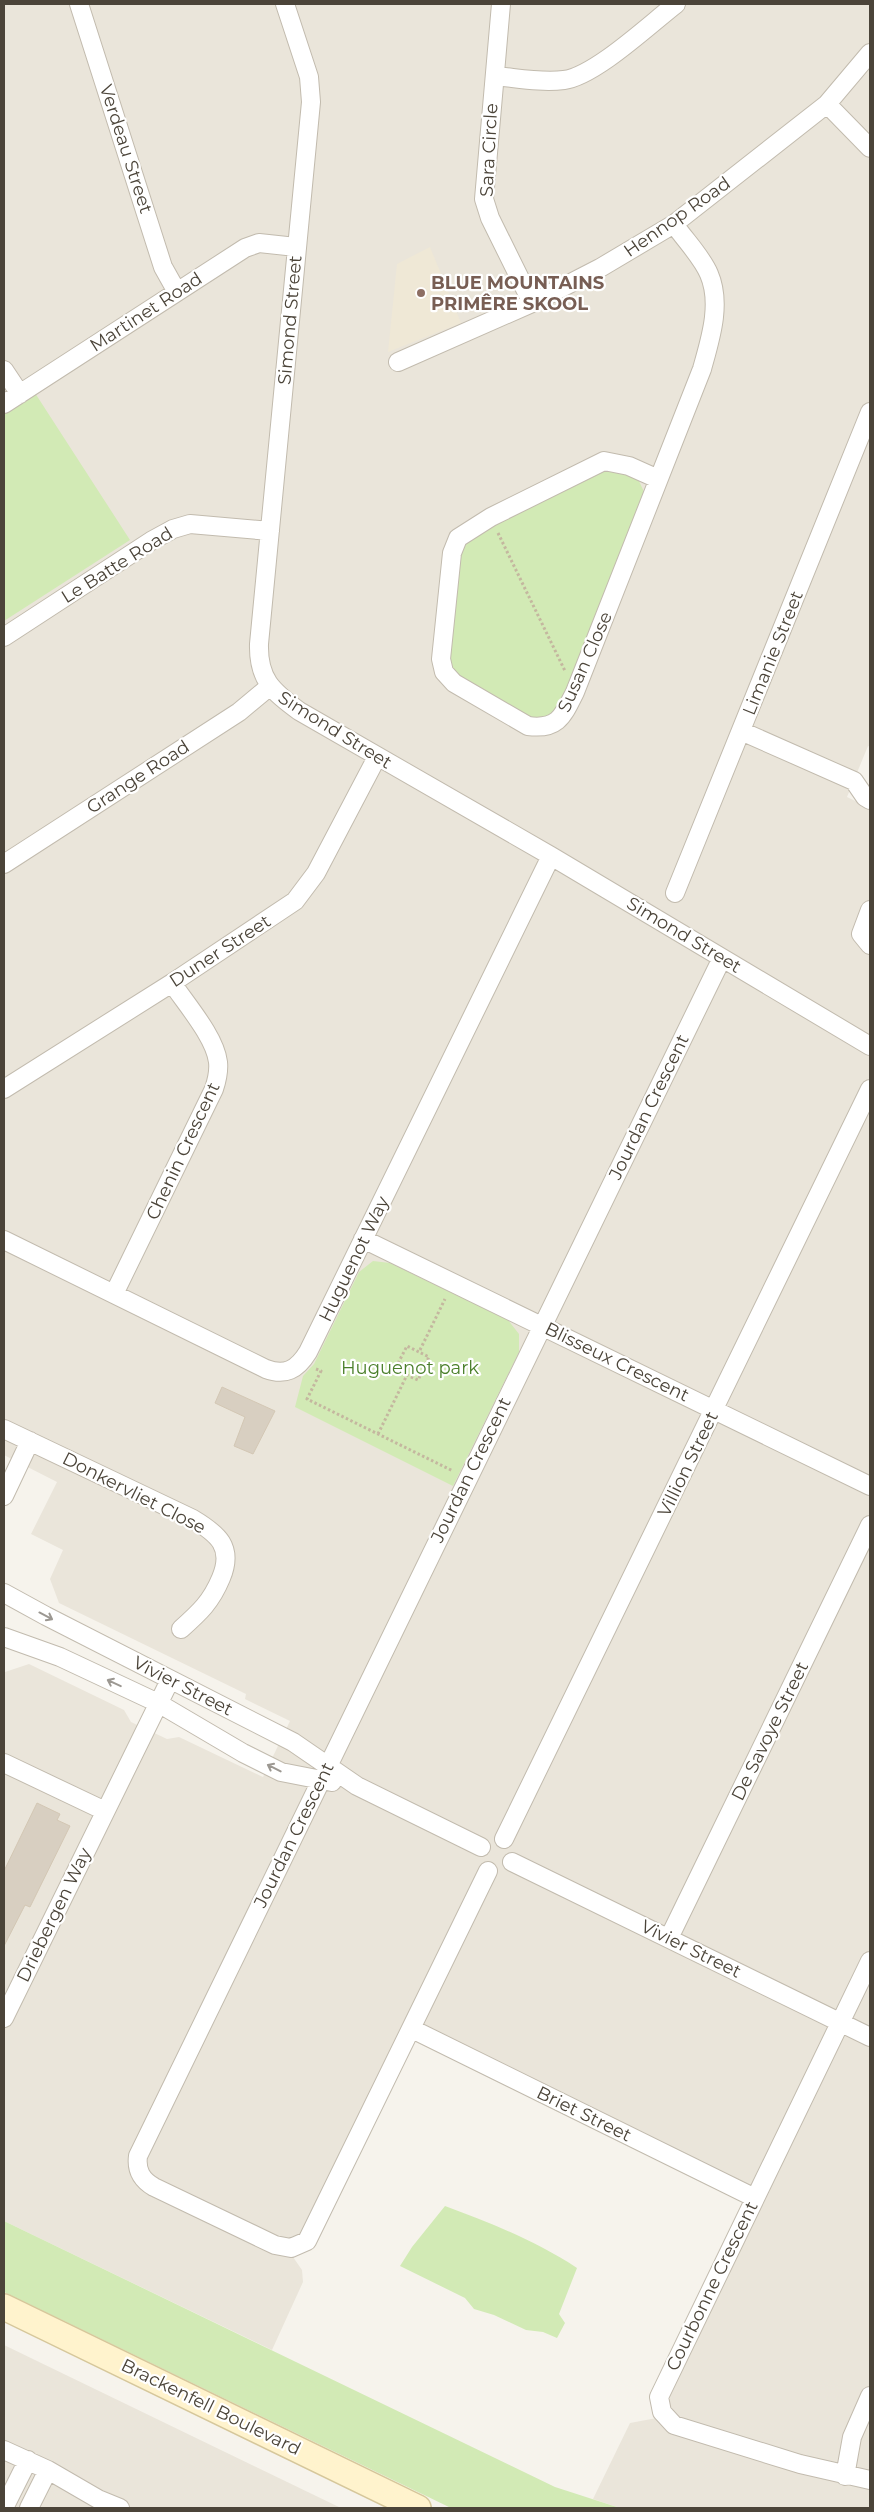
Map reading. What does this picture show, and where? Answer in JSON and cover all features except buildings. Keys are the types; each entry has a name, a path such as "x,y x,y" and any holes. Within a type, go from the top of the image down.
{"street":[{"name":"Verdeau Street","path":"79,4 163,267 177,292"},
{"name":"Simond Street","path":"285,4 311,86 258,655 269,687 298,711 551,856 870,1046"},
{"name":"Sara Circle","path":"501,4 484,199 490,218 532,303"},
{"path":"495,76 554,80 579,76 603,61 676,4"},
{"name":"Hennop Road","path":"398,362 532,303 600,268 674,224 827,104 870,53"},
{"path":"827,104 870,148"},
{"name":"Susan Close","path":"658,479 630,466 604,461 491,517 458,538 453,546 441,659 444,672 454,683 528,726 546,727 560,719 575,692 702,369 714,308 714,290 709,274 674,224"},
{"name":"Martinet Road","path":"4,404 253,244 275,244 296,248"},
{"path":"4,370 20,394"},
{"name":"Limanie Street","path":"675,893 870,412"},
{"name":"Le Batte Road","path":"4,637 143,546 173,529 195,524 270,531"},
{"name":"Grange Road","path":"4,864 239,712 269,687"},
{"path":"741,731 862,779 865,797 870,800"},
{"name":"Duner Street","path":"4,1089 282,911 303,893 316,873 377,757"},
{"name":"Huguenot Way","path":"302,1362 551,856"},
{"path":"870,910 861,934 870,945"},
{"name":"Jourdan Crescent","path":"488,1871 310,2237 298,2246 286,2248 275,2245 154,2187 141,2176 138,2156 722,958"},
{"name":"Chenin Crescent","path":"114,1294 214,1089 218,1075 218,1063 213,1044 172,983"},
{"name":"Villion Street","path":"504,1839 870,1089"},
{"name":"Blisseux Crescent","path":"363,1239 870,1486"},
{"path":"4,1240 274,1372 290,1371 302,1362"},
{"name":"Donkervliet Close","path":"4,1429 193,1519 214,1533 226,1552 226,1564 219,1583 206,1607 180,1628"},
{"path":"4,1496 30,1442"},
{"name":"De Savoye Street","path":"669,1938 870,1525"},
{"name":"Vivier Street","path":"4,1592 170,1680 293,1742 324,1772 357,1786 480,1847"},
{"name":"Vivier Street","path":"4,1638 60,1658 158,1703 242,1753 281,1772 324,1772"},
{"name":"Driebergen Way","path":"4,2018 170,1680"},
{"path":"4,1763 105,1811"},
{"path":"504,1839 513,1849 512,1862 506,1869 497,1873 488,1871 482,1865 479,1856 480,1847 486,1840 504,1839"},
{"name":"Vivier Street","path":"512,1862 870,2037"},
{"name":"Courbonne Crescent","path":"870,1961 660,2397 662,2412 669,2422 682,2428 845,2476 870,2480"},
{"name":"Briet Street","path":"412,2029 755,2198"},
{"name":"Brackenfell Boulevard","path":"4,2307 390,2502 418,2508"},
{"path":"845,2476 852,2437 870,2396"},
{"path":"4,2450 37,2465 98,2499 120,2508"},
{"path":"4,2508 37,2465"},
{"path":"15,2508 37,2465"},
{"path":"29,2508 37,2465"}],"path":[{"path":"491,517 575,692"},
{"path":"419,1352 453,1282"},
{"path":"407,1346 429,1357 418,1380 407,1375 395,1369 407,1346"},
{"path":"302,1362 321,1371 307,1399 468,1478"},
{"path":"378,1434 407,1375"}],"shaded area":[{"path":"4,4 870,4 870,747 868,746 847,797 870,808 870,2508 620,2508 593,2499 630,2423 662,2417 660,2411 753,2199 413,2032 311,2238 292,2249 293,2257 302,2270 303,2282 272,2350 4,2221 5,1672 29,1664 124,1710 131,1722 167,1739 179,1737 263,1777 290,1721 245,1699 246,1694 59,1603 50,1579 63,1550 31,1534 57,1482 4,1455"},
{"name":"BLUE MOUNTAINS PRIMÊRE SKOOL","path":"430,247 461,323 388,352 397,264"},
{"path":"4,2345 341,2508 4,2508"}],"green space":[{"path":"35,393 130,540 4,621 4,413"},
{"path":"617,470 639,481 645,494 561,706 548,717 531,719 525,717 457,675 450,663 449,655 458,558 463,545 474,535 597,471"},
{"name":"Huguenot park","path":"373,1261 390,1263 508,1320 519,1334 519,1352 453,1486 295,1407 303,1376 314,1364 359,1272"},
{"path":"445,2206 513,2233 546,2249 577,2268 559,2314 565,2323 557,2338 543,2332 526,2330 494,2315 474,2309 465,2298 400,2266 412,2247"},
{"path":"4,2221 555,2487 620,2508 451,2508 4,2292"}],"place":[{"name":"BLUE MOUNTAINS PRIMÊRE SKOOL","path":"421,293"}]}
